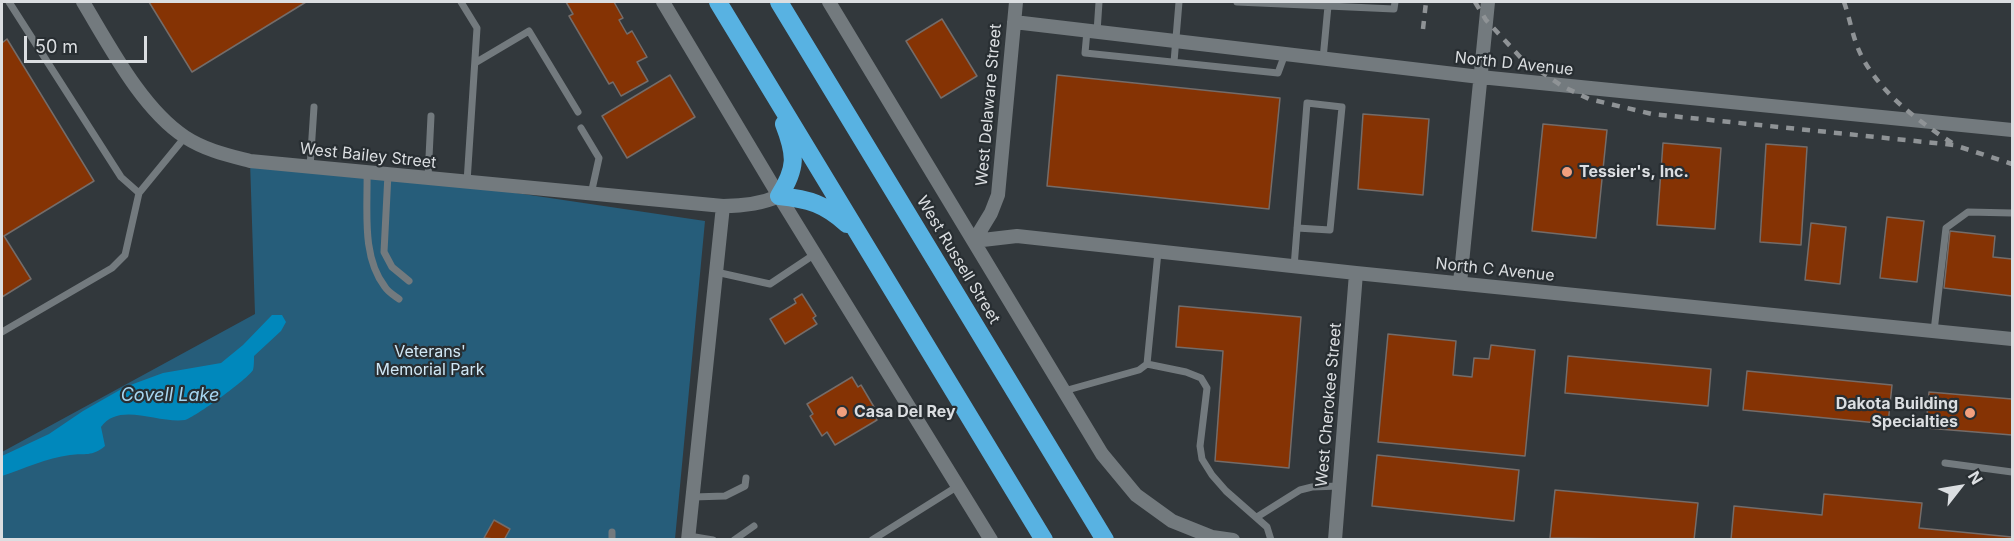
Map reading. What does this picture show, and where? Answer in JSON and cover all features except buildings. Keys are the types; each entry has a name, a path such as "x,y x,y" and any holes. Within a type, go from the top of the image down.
{"highway":[{"path":"718,2 1044,540"},
{"name":"West Russell Street","path":"779,2 1104,540"},
{"path":"753,59 784,123 794,154 794,168 780,196 803,199 822,205 847,224 868,248"}],"street":[{"name":"West Bailey Street","path":"83,2 111,49 144,97 170,125 185,137 218,153 250,161 723,206 743,206 765,202 780,196"},
{"path":"663,2 991,540"},
{"name":"West Russell Street","path":"832,2 1102,454 1136,495 1172,521 1212,537 1233,540"},
{"name":"West Delaware Street","path":"974,241 992,213 998,195 1016,2"},
{"path":"1460,283 1488,2"},
{"name":"North D Avenue","path":"1014,22 1480,77 2013,130"},
{"path":"689,538 723,206"},
{"name":"North C Avenue","path":"974,241 1017,236 1294,267 2013,339"},
{"name":"West Cherokee Street","path":"1335,540 1356,273"}],"lane":[{"path":"9,2 121,177 139,193"},
{"path":"461,2 477,28 467,182"},
{"path":"1099,2 1084,53 1278,73 1285,54"},
{"path":"1174,62 1179,2"},
{"path":"1237,2 1394,9 1395,2"},
{"path":"1323,59 1328,6"},
{"path":"475,63 529,31 578,112"},
{"path":"1294,267 1307,103 1342,107 1330,230 1298,228"},
{"path":"310,167 314,107"},
{"path":"428,178 431,116"},
{"path":"581,128 599,158 591,194"},
{"path":"2,332 112,268 125,255 139,193 185,137"},
{"path":"367,172 368,238 372,265 385,288 399,299"},
{"path":"388,174 384,252 392,267 409,281"},
{"path":"1934,331 1946,228 1968,212 2013,213"},
{"path":"1064,391 1139,370 1147,364 1158,252"},
{"path":"716,272 770,284 815,254"},
{"path":"1147,364 1186,372 1202,378 1207,388 1200,446 1202,459 1212,475 1226,490 1267,526 1271,540"},
{"path":"1945,463 2013,472"},
{"path":"693,497 725,496 745,486 746,478"},
{"path":"872,540 958,486"},
{"path":"1257,517 1300,490 1339,486"},
{"path":"734,540 754,526"},
{"path":"689,538 713,540"}],"green space":[{"name":"Veterans' Memorial Park","path":"250,161 388,174 705,221 675,539 2,540 2,452 255,314"}],"water":[{"name":"Covell Lake","path":"272,315 282,315 286,322 281,331 254,356 253,370 232,389 190,418 175,420 129,414 118,416 109,419 101,427 105,446 96,452 53,459 2,476 2,456 49,434 125,387 163,373 221,363 243,345"}],"railway":[{"path":"1423,29 1426,2"},
{"path":"1475,2 1486,20 1522,59 1562,86 1589,99 1652,114 1954,145 2012,164"},
{"path":"1844,2 1858,49 1869,69 1901,105 1952,143"}],"place":[{"name":"Tessier's, Inc.","path":"1567,172"},
{"name":"Casa Del Rey","path":"842,412"},
{"name":"Dakota Building Specialties","path":"1970,413"}]}
